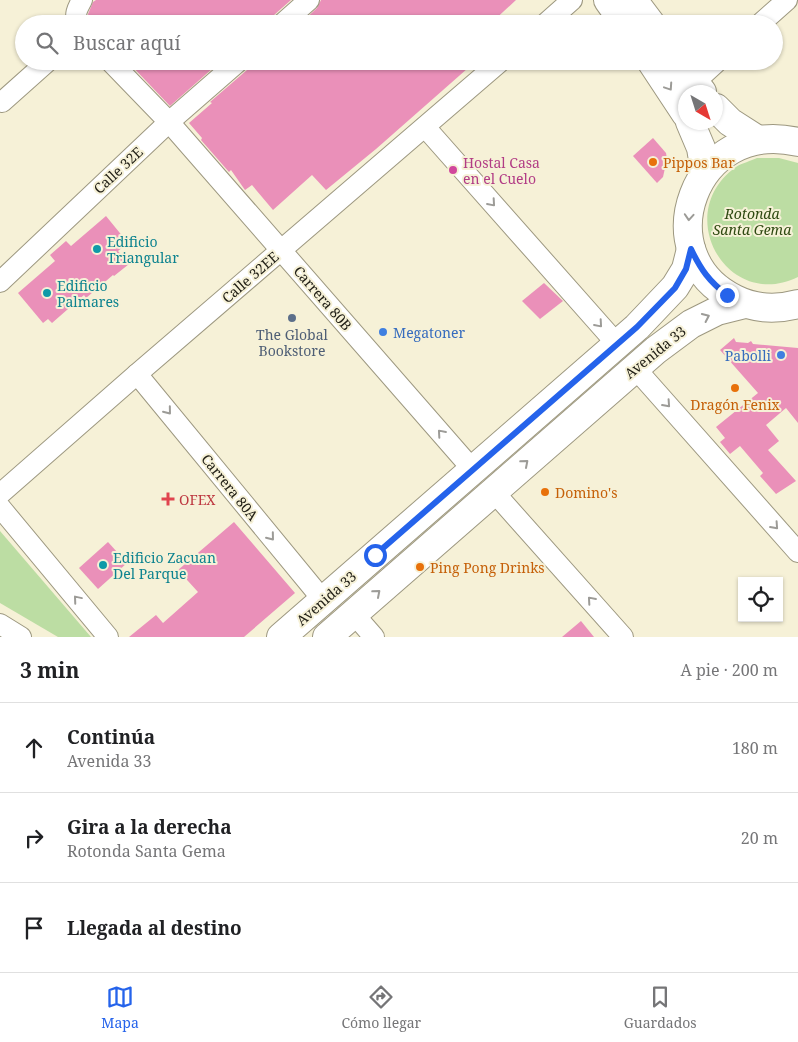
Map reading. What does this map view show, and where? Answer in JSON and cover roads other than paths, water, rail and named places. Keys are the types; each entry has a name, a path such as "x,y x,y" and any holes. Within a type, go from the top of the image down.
{"main road":[{"path":"608,0 619,15"},
{"path":"633,0 644,15"},
{"path":"657,70 678,102"},
{"path":"685,70 696,85"},
{"path":"723,115 730,122 758,140"},
{"path":"693,130 701,148 705,172"},
{"path":"796,306 765,308 745,304 727,295 712,283 700,267 691,249 688,229 689,209 695,189 705,172 720,157 738,146 758,140 771,138 798,142"},
{"name":"Avenida 33","path":"281,637 637,327 675,288 686,269 691,249"},
{"name":"Avenida 33","path":"328,637 493,490 635,368 691,324 717,312 745,304"}],"street":[{"path":"75,15 82,0"},
{"path":"292,15 309,0"},
{"path":"555,15 572,0"},
{"path":"770,15 787,0"},
{"path":"2,102 38,70"},
{"name":"Carrera 80B","path":"119,70 169,122 473,470"},
{"name":"Calle 32E","path":"0,282 169,122 229,70"},
{"name":"Calle 32EE","path":"0,494 491,70"},
{"path":"700,85 711,70"},
{"path":"425,127 617,344"},
{"path":"635,368 798,552"},
{"name":"Carrera 80A","path":"137,374 323,600"},
{"path":"493,490 623,637"},
{"path":"0,507 108,637"},
{"path":"353,613 374,637"},
{"path":"0,624 21,637"}],"place":[{"name":"Pippos Bar","path":"653,162"},
{"name":"Hostal Casa en el Cuelo","path":"453,170"},
{"name":"Edificio Triangular","path":"97,249"},
{"name":"Edificio Palmares","path":"47,293"},
{"name":"The Global Bookstore","path":"292,318"},
{"name":"Megatoner","path":"383,332"},
{"name":"Pabolli","path":"781,355"},
{"name":"Dragón Fenix","path":"735,388"},
{"name":"Domino's","path":"545,492"},
{"name":"OFEX","path":"168,499"},
{"name":"Edificio Zacuan Del Parque","path":"103,565"},
{"name":"Ping Pong Drinks","path":"420,567"}],"park label":[{"name":"Rotonda Santa Gema","path":"752,222"}]}
